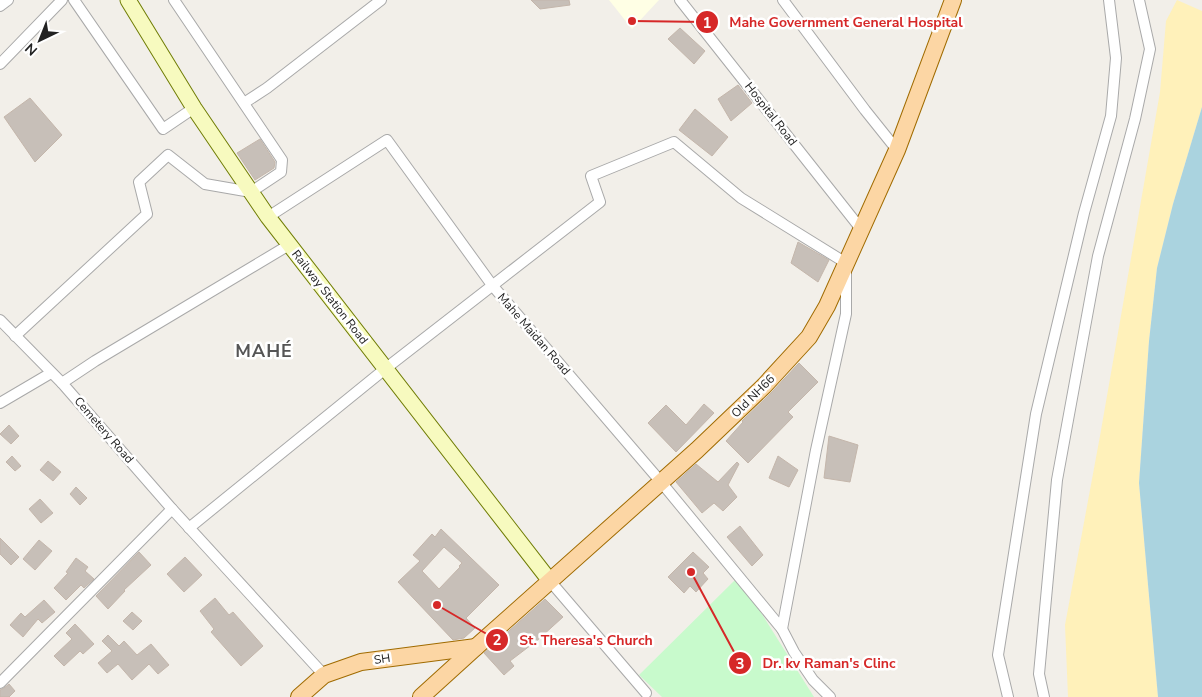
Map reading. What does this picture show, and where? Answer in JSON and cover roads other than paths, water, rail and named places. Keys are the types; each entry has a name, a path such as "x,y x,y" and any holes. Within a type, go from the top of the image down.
{"main road":[{"name":"Old NH66","path":"422,697 697,450 764,386 809,337 827,306 897,150 953,0"},
{"name":"SH","path":"299,697 324,675 361,662 476,647"}],"street":[{"path":"0,6 8,0"},
{"path":"0,64 62,0"},
{"path":"74,0 163,129 194,108"},
{"name":"Railway Station Road","path":"128,0 194,108 268,218 550,582"},
{"path":"16,336 147,214 139,182 168,155 205,184 251,192 281,172 282,160 174,0"},
{"path":"244,102 266,88 382,0"},
{"name":"Hospital Road","path":"680,0 861,229"},
{"path":"783,0 897,150"},
{"path":"1008,697 998,655 1036,414 1082,222 1110,116 1116,58 1109,0"},
{"path":"1044,697 1039,674 1057,480 1098,256 1135,119 1150,49 1139,0"},
{"name":"Mahe Maidan Road","path":"268,218 387,140 492,285 661,482 782,629 794,652 813,680 830,697"},
{"path":"189,528 385,369 600,202 591,176 674,142 741,198 846,263 846,314 816,450 782,629"},
{"path":"62,383 289,245"},
{"name":"Cemetery Road","path":"0,320 62,383 189,528 324,675"},
{"path":"0,403 51,373"},
{"path":"0,683 172,509"},
{"path":"550,582 646,693"}],"water":[{"path":"1202,107 1202,697 1158,697 1139,483 1149,341 1157,268 1173,204"}],"place":[{"name":"Mahe Government General Hospital","path":"632,21"},
{"name":"Dr. kv Raman's Clinc","path":"691,572"},
{"name":"St. Theresa's Church","path":"437,605"}],"district":[{"name":"MAHÉ","path":"264,351"}]}
